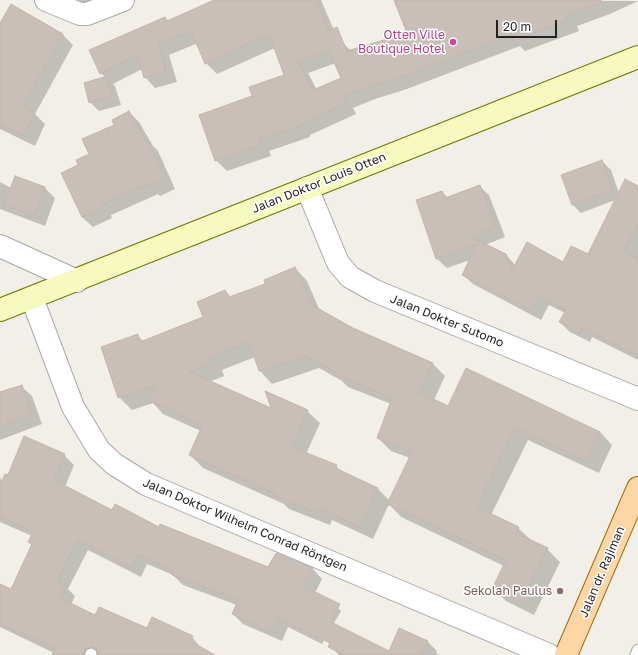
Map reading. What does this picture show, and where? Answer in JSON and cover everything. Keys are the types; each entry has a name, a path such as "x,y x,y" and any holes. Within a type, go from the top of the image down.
{"main road":[{"name":"Jalan Doktor Louis Otten","path":"0,310 77,281 638,57"},
{"name":"Jalan dr. Rajiman","path":"566,655 638,488"}],"street":[{"path":"46,0 80,14 87,14 123,0"},
{"name":"Jalan Dokter Sutomo","path":"307,188 338,263 350,277 375,291 638,399"},
{"path":"0,246 77,281"},
{"name":"Jalan Doktor Wilhelm Conrad Röntgen","path":"32,298 73,407 99,450 114,464 146,484 549,655"}],"lane":[{"path":"636,655 638,650"}],"building":[{"path":"214,0 316,0 329,31 337,27 347,51 407,33 394,0 601,0 601,3 566,15 568,20 513,41 511,35 396,79 364,88 343,97 346,103 300,124 300,126 259,140 261,145 215,161 199,115 252,96 249,87 284,75 269,34 205,64 191,31 159,44 166,71 144,78 137,55 100,74 89,50 165,17 167,21","holes":["329,51 341,78 313,90 298,62"]},
{"path":"11,4 63,34 23,106 35,112 24,136 0,124 0,23"},
{"path":"107,76 112,96 89,103 84,83"},
{"path":"129,111 146,141 148,140 165,179 149,186 148,184 101,205 103,208 82,217 61,173 78,165 76,160 89,154 82,139 114,125 112,120"},
{"path":"602,160 613,190 572,205 561,175"},
{"path":"15,176 45,187 34,216 4,205"},
{"path":"625,179 638,186 638,223 623,252 638,259 638,356 582,328 580,333 559,322 566,310 539,296 531,311 462,275 477,244 436,259 416,200 442,191 445,198 480,185 496,227 471,237 506,254 512,270 527,242 563,262 571,246 588,254"},
{"path":"295,267 312,305 353,328 433,363 419,392 448,406 466,368 600,432 586,461 515,428 477,507 519,527 516,533 548,548 521,603 492,589 506,560 387,504 412,452 377,438 392,398 334,374 335,372 306,356 259,371 249,342 210,357 212,363 190,372 271,408 265,391 308,410 292,447 337,465 335,468 378,488 360,527 319,508 317,513 275,496 276,494 189,455 202,426 150,401 155,386 118,398 101,347 138,334 140,342 203,317 197,302 225,290 229,297 265,284 264,280"},
{"path":"22,385 32,414 0,426 0,392"},
{"path":"24,436 65,454 54,480 112,510 115,504 159,527 160,524 268,567 276,553 313,568 303,586 340,604 331,622 389,651 399,628 428,641 422,655 344,655 328,647 330,643 278,618 272,632 232,614 238,600 172,575 174,571 137,555 131,568 78,540 57,581 66,586 60,598 95,615 99,607 147,628 152,617 193,636 190,641 215,655 98,655 97,650 91,647 85,650 84,655 52,655 55,649 0,623 0,584 11,589 32,544 28,542 33,532 0,517 0,486 5,474 8,475"}],"place":[{"name":"Otten Ville Boutique Hotel","path":"453,42"},
{"name":"Sekolah Paulus","path":"560,591"}]}
